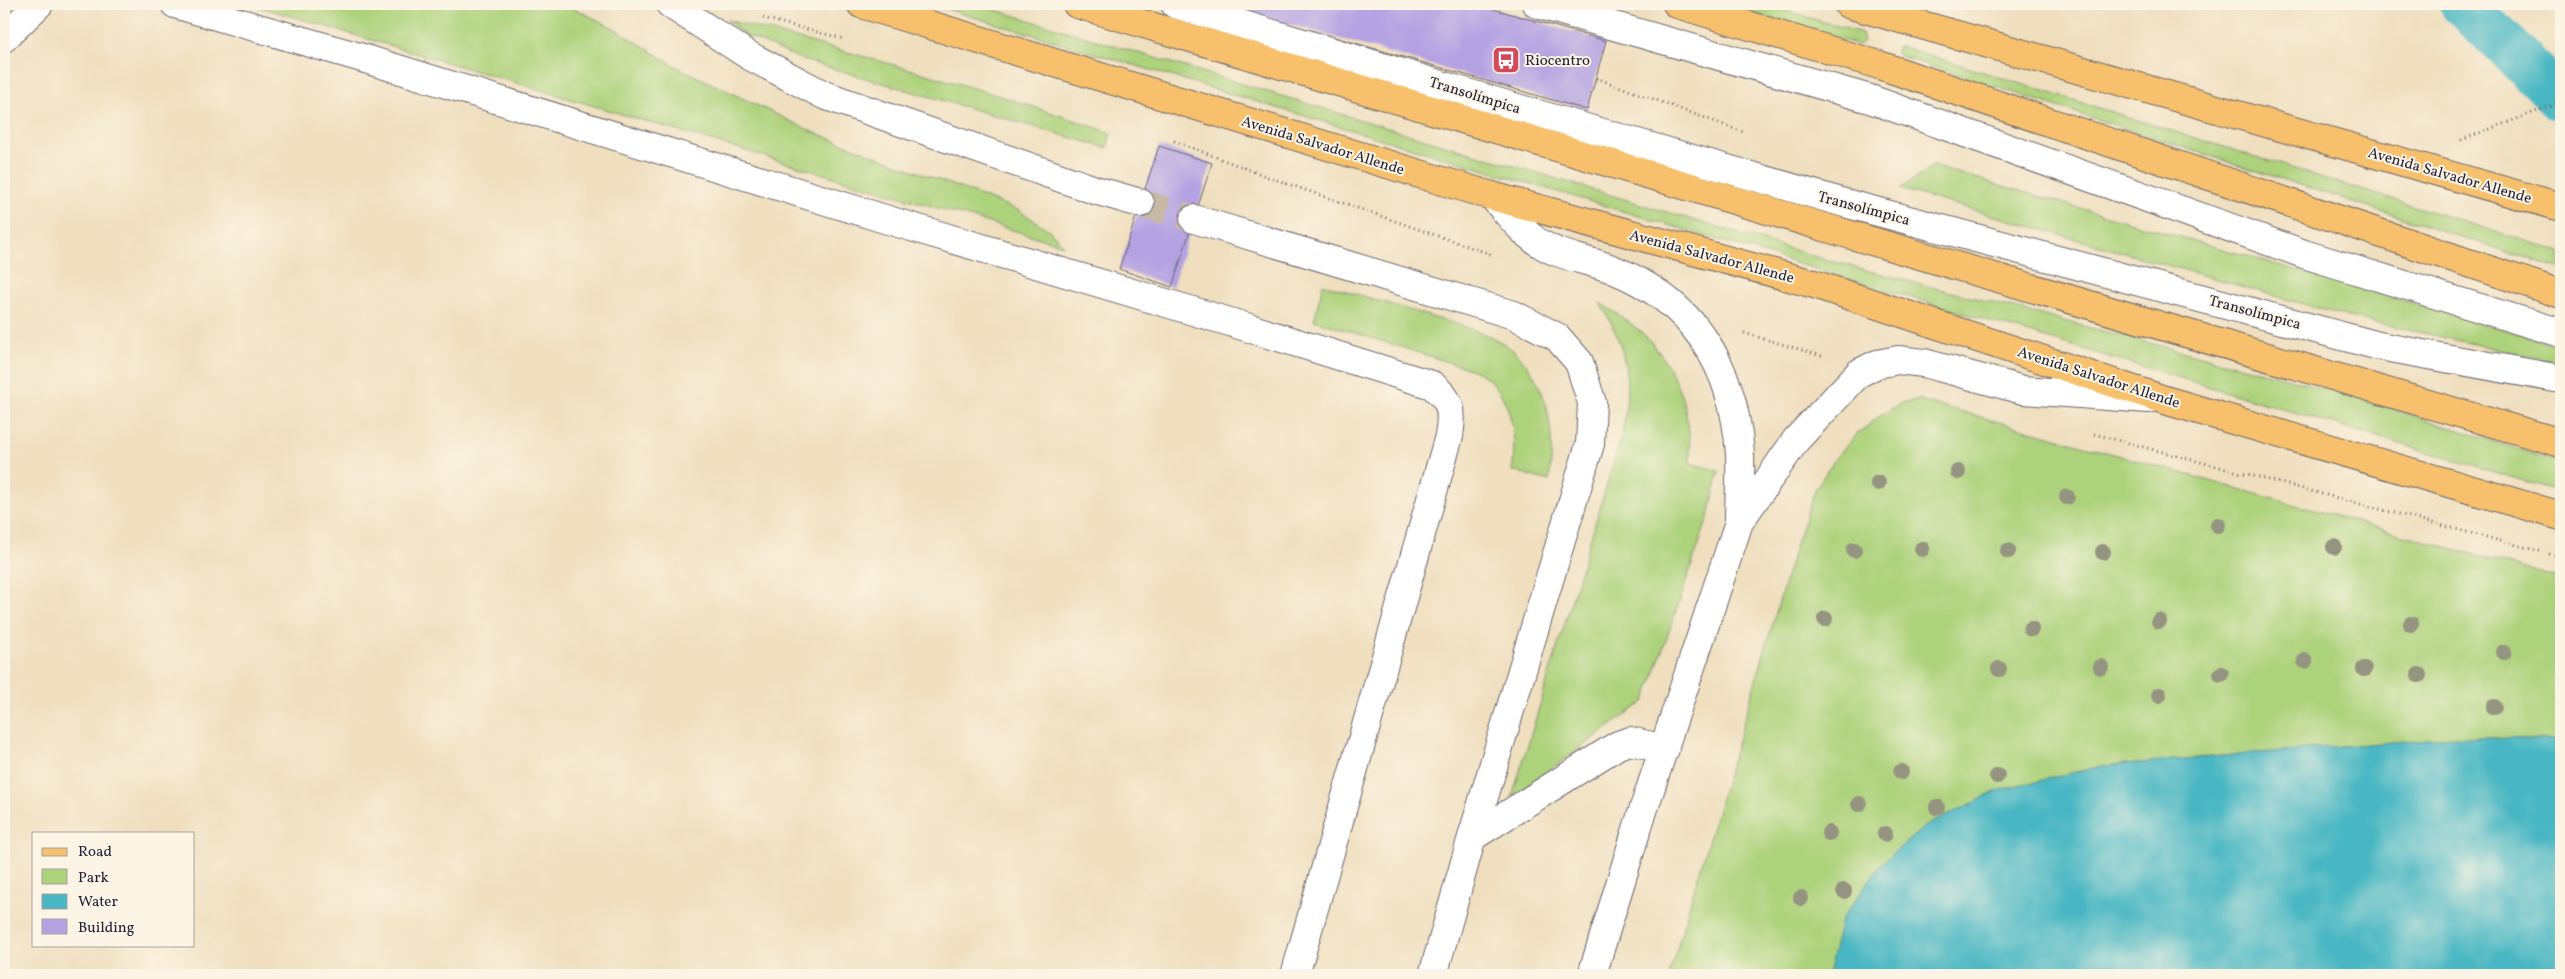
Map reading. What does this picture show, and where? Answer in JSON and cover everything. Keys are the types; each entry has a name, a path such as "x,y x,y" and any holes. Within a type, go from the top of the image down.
{"main road":[{"name":"Avenida Salvador Allende","path":"861,4 1492,196 1814,284 2168,401 2561,516"},
{"path":"1077,4 1843,233 2561,442"},
{"path":"1677,4 1879,65 2561,294"},
{"name":"Avenida Salvador Allende","path":"1848,4 2552,205"}],"lane":[{"path":"4,38 39,4"},
{"path":"175,4 359,57 898,223 1243,326 1432,385 1445,395 1452,418 1449,436 1295,975"},
{"path":"670,4 748,55 824,95 1095,190 1140,203"},
{"name":"Transolímpica","path":"1175,4 1517,108 1841,202 2379,346 2561,379"},
{"path":"1538,4 1870,99 2304,254 2561,333"},
{"path":"1492,196 1526,232 1541,244 1613,270 1650,288 1674,305 1693,323 1714,356 1731,400 1740,454 1739,522"},
{"path":"1194,219 1514,315 1557,337 1578,362 1592,403 1590,444 1472,837 1433,975"},
{"path":"1592,975 1636,832 1666,749 1739,522 1796,440 1859,373 1877,364 1898,360 1924,363 2023,390 2168,401"},
{"path":"1472,837 1618,745 1630,741 1666,749"}],"path":[{"path":"1596,78 1750,134"},
{"path":"2459,140 2561,102"}],"green space":[{"path":"250,4 565,4 614,28 675,66 813,132 1018,210 1049,230 1063,245"},
{"path":"930,4 976,4 1823,259 2336,391 2561,463 2561,492"},
{"path":"1722,4 1762,4 1862,33 1864,41 1859,45"},
{"path":"727,20 920,72 1064,117 1111,133 1107,148 803,60 745,35"},
{"path":"1897,47 1903,47 2561,252 2561,269 1900,56 1896,53"},
{"path":"1933,166 2561,346 2561,363 2349,317 1900,189"},
{"path":"1323,284 1485,334 1516,353 1528,366 1537,381 1548,413 1551,448 1549,481 1512,471 1514,446 1511,420 1502,396 1486,377 1464,367 1314,320"},
{"path":"1600,303 1626,320 1654,345 1673,375 1680,392 1688,426 1690,463 1719,471 1710,512 1645,701 1512,797 1621,438 1626,401 1626,368 1617,336"},
{"path":"1920,400 2561,579 2561,740 2454,737 2102,766 1997,791 1924,827 1842,920 1828,975 1669,975 1797,541 1815,490 1836,457 1857,434 1881,415 1901,403"}],"water":[{"path":"2454,737 2561,740 2561,975 1828,975 1841,920 1882,863 1924,827 1997,791 2102,766"}],"building":[{"name":"Riocentro","path":"1220,4 1476,4 1606,41 1587,110"},
{"path":"1159,146 1212,163 1172,287 1119,269"}],"waterway":[{"path":"2463,4 2561,99"}],"tunnel":[{"path":"1140,203 1194,219"}],"place":[{"name":"Riocentro","path":"1506,60"}]}
